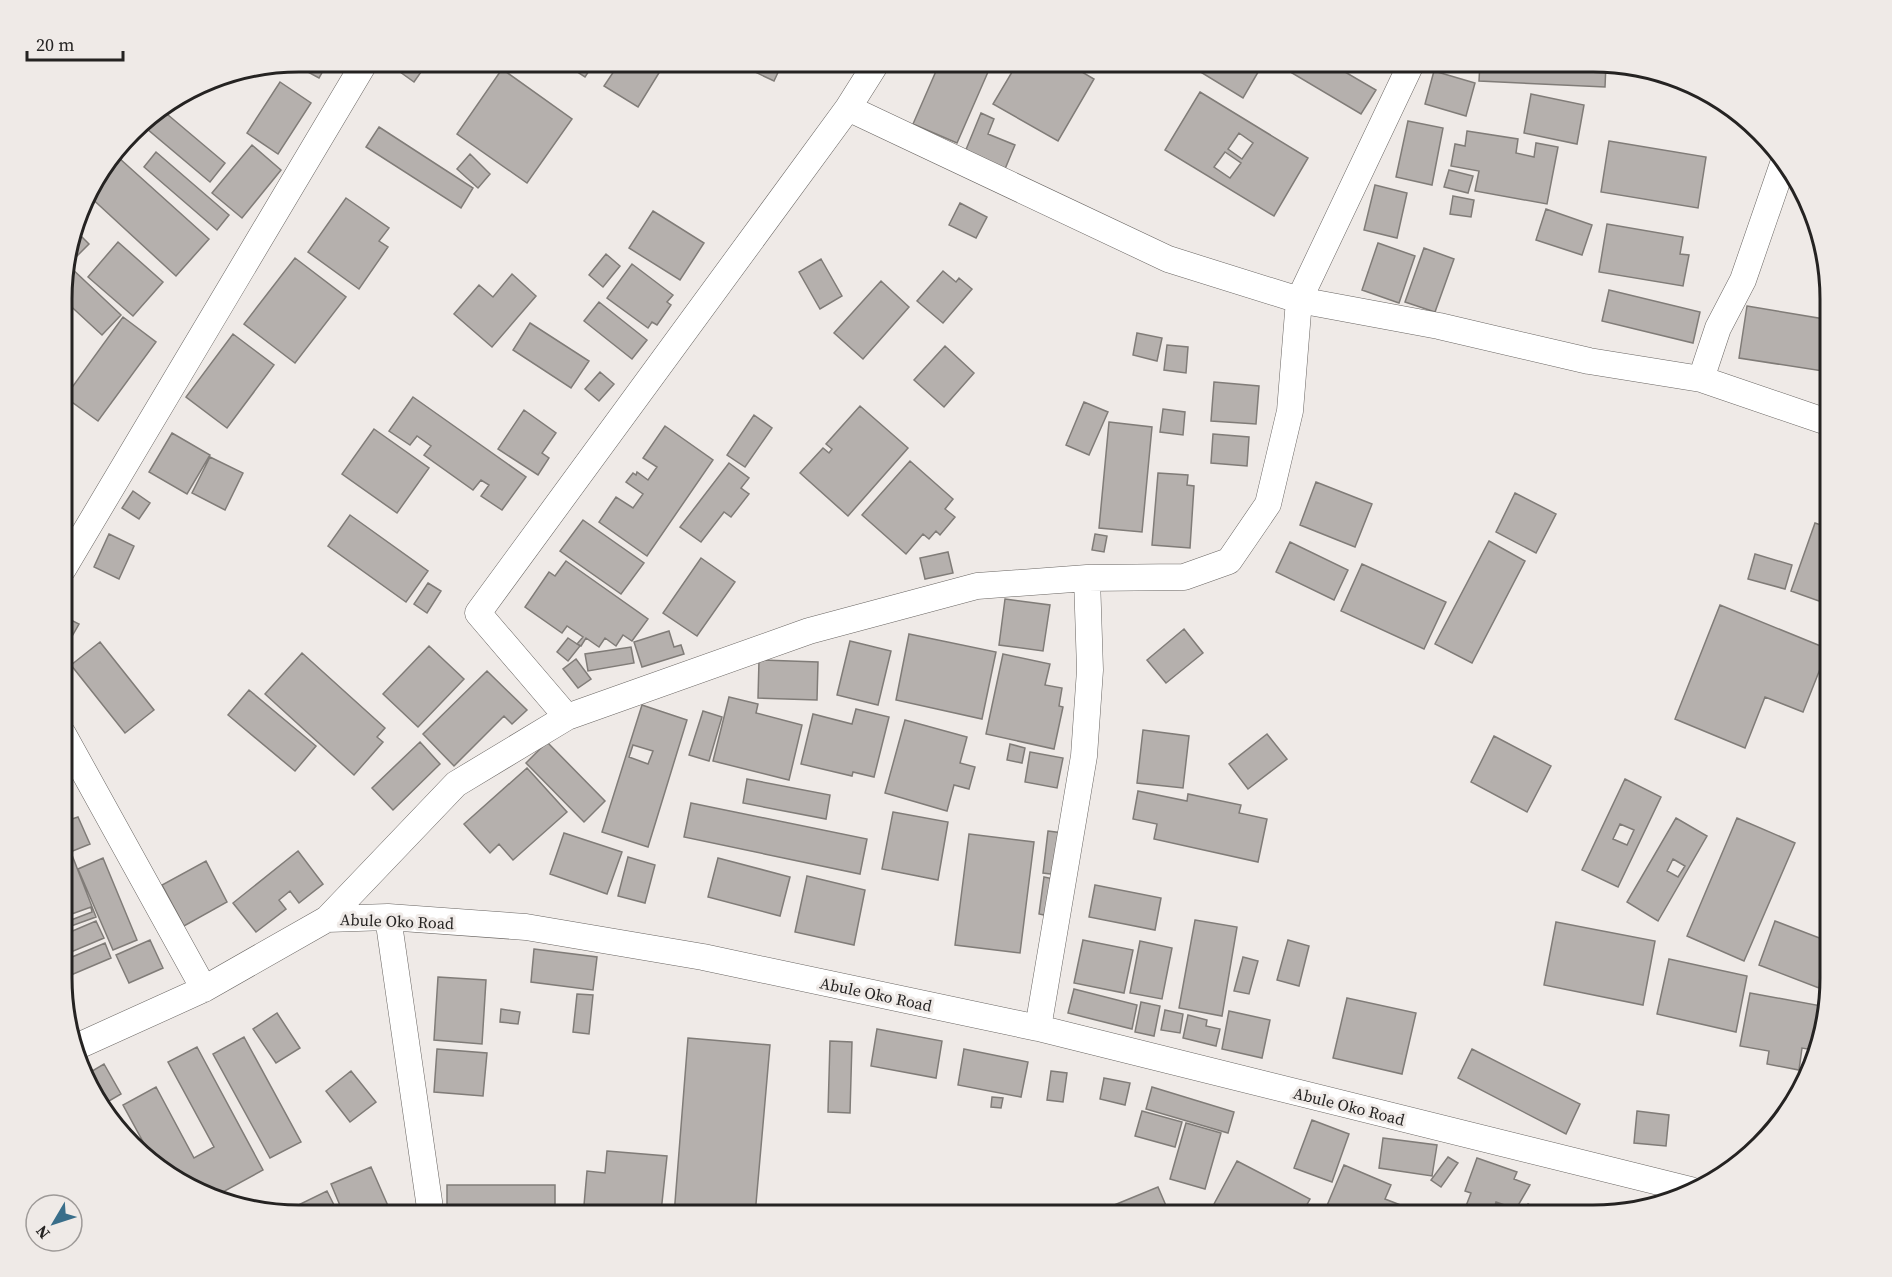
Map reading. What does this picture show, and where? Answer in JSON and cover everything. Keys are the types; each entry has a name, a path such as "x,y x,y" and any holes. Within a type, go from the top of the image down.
{"street":[{"path":"72,554 359,72"},
{"path":"567,717 478,613 848,108 871,72"},
{"path":"327,919 456,784 567,717 809,631 977,586 1087,578 1184,578 1229,561 1268,504 1290,411 1299,300 1407,72"},
{"path":"848,108 1168,259 1299,300 1439,326 1589,361 1701,379 1820,420"},
{"path":"1701,379 1718,328 1743,280 1781,171"},
{"path":"1038,1028 1084,756 1090,670 1087,578"},
{"path":"72,750 204,989"},
{"path":"388,917 430,1205"},
{"name":"Abule Oko Road","path":"82,1044 204,989 327,919 388,917 526,927 680,953 1038,1028 1681,1188"}],"building":[{"path":"308,72 322,72 319,78"},
{"path":"400,72 421,72 414,82"},
{"path":"500,72 506,72 572,119 527,183 457,134"},
{"path":"577,72 588,72 585,77"},
{"path":"613,72 660,72 638,107 604,86"},
{"path":"755,72 778,72 774,81"},
{"path":"936,72 988,72 957,143 913,124"},
{"path":"1012,72 1082,72 1094,79 1058,141 993,104"},
{"path":"1201,72 1258,72 1243,98"},
{"path":"1345,72 1376,90 1361,114 1292,73"},
{"path":"1434,72 1475,83 1466,116 1425,104"},
{"path":"1479,72 1606,72 1605,87 1479,81"},
{"path":"280,82 311,103 278,154 247,133"},
{"path":"1200,92 1308,158 1274,216 1165,150","holes":["1239,133 1253,143 1242,159 1228,149","1225,152 1241,163 1230,178 1214,167"]},
{"path":"1531,94 1584,105 1577,144 1524,133"},
{"path":"981,113 994,119 988,134 1015,145 1005,169 965,152"},
{"path":"167,114 225,163 210,182 148,129"},
{"path":"1408,121 1443,128 1432,185 1396,177"},
{"path":"379,127 473,188 461,208 366,147"},
{"path":"1467,131 1518,139 1516,153 1534,157 1536,143 1558,147 1547,204 1475,191 1479,171 1451,166 1455,144 1465,146"},
{"path":"1609,141 1706,157 1698,208 1601,192"},
{"path":"252,145 281,170 242,218 212,193"},
{"path":"156,152 229,215 217,230 144,167"},
{"path":"470,154 490,174 478,188 457,169"},
{"path":"120,159 209,239 176,276 94,200"},
{"path":"1449,170 1473,176 1468,193 1444,187"},
{"path":"1375,185 1407,193 1397,238 1364,230"},
{"path":"1453,196 1474,200 1471,217 1450,214"},
{"path":"346,198 389,228 379,241 388,247 359,289 308,252"},
{"path":"960,203 987,217 976,238 949,225"},
{"path":"1546,209 1592,225 1582,255 1536,240"},
{"path":"653,211 704,243 680,280 629,248"},
{"path":"1607,224 1683,237 1680,254 1689,255 1683,286 1599,272"},
{"path":"81,236 89,244 76,257"},
{"path":"118,242 163,282 133,316 88,277"},
{"path":"1378,243 1415,256 1399,303 1362,290"},
{"path":"1424,248 1454,259 1435,312 1405,302"},
{"path":"606,254 620,266 603,287 589,275"},
{"path":"295,258 346,297 295,363 244,324"},
{"path":"821,259 842,296 820,309 799,272"},
{"path":"632,264 673,295 667,302 671,305 657,325 652,322 648,328 607,298"},
{"path":"74,270 121,315 102,335 72,307"},
{"path":"943,271 956,282 959,278 972,289 943,323 917,301"},
{"path":"512,274 536,296 492,347 454,314 479,285 493,297"},
{"path":"881,281 909,307 863,359 834,333"},
{"path":"1609,290 1700,312 1693,343 1602,321"},
{"path":"599,302 647,340 632,359 584,321"},
{"path":"1747,306 1820,318 1820,371 1739,358"},
{"path":"123,317 156,342 98,421 72,402 72,387"},
{"path":"530,323 589,361 571,388 513,350"},
{"path":"1137,333 1162,338 1157,361 1133,355"},
{"path":"233,334 274,365 227,428 186,397"},
{"path":"1167,345 1188,347 1186,373 1164,370"},
{"path":"945,346 974,373 944,407 914,380"},
{"path":"600,372 614,384 599,401 585,389"},
{"path":"1214,382 1259,386 1256,424 1211,421"},
{"path":"413,397 526,477 502,510 481,496 489,485 481,480 473,490 424,455 431,446 417,436 410,445 389,431"},
{"path":"1084,402 1108,412 1089,455 1066,445"},
{"path":"860,406 908,448 848,516 800,473 823,448 829,453 832,449 826,444"},
{"path":"1163,409 1185,412 1183,435 1160,432"},
{"path":"524,410 556,433 542,453 549,458 538,475 498,449"},
{"path":"754,415 772,428 745,467 727,455"},
{"path":"1109,422 1152,427 1142,532 1099,528"},
{"path":"665,426 713,460 647,556 599,522 616,497 633,508 643,494 626,482 633,473 636,475 637,472 648,480 657,467 643,458"},
{"path":"374,429 429,468 397,513 342,474"},
{"path":"172,433 210,455 187,494 149,472"},
{"path":"1213,434 1249,437 1247,466 1211,463"},
{"path":"210,457 243,473 225,510 192,493"},
{"path":"910,461 953,499 945,509 955,517 940,535 936,531 929,539 923,534 906,554 862,515"},
{"path":"729,463 749,478 741,488 749,494 731,517 724,512 701,542 680,527"},
{"path":"1158,473 1188,475 1187,485 1194,486 1190,548 1152,545"},
{"path":"1316,482 1372,504 1355,547 1300,525"},
{"path":"133,491 150,503 139,519 122,508"},
{"path":"1515,493 1556,514 1536,553 1496,532"},
{"path":"350,515 428,571 406,602 328,546"},
{"path":"583,520 644,563 621,594 560,551"},
{"path":"1815,523 1820,525 1820,601 1791,591"},
{"path":"109,534 134,546 119,579 94,567"},
{"path":"1095,534 1107,536 1104,552 1092,550"},
{"path":"1489,541 1525,561 1472,663 1435,644"},
{"path":"1290,542 1348,570 1334,600 1276,572"},
{"path":"948,552 953,573 925,579 920,558"},
{"path":"1755,554 1792,565 1785,589 1748,579"},
{"path":"701,558 735,582 697,636 663,613"},
{"path":"566,561 648,619 632,641 623,635 616,646 605,638 599,647 586,638 581,646 577,644 583,637 567,626 562,633 525,607 549,572 555,576"},
{"path":"1362,564 1446,602 1424,649 1341,611"},
{"path":"428,583 441,591 427,613 414,604"},
{"path":"1005,599 1050,605 1043,651 999,645"},
{"path":"1720,605 1820,646 1820,669 1803,712 1765,697 1745,748 1675,719"},
{"path":"72,620 79,624 72,636"},
{"path":"1184,629 1203,653 1166,683 1147,660"},
{"path":"669,631 674,647 681,645 684,654 642,667 634,642"},
{"path":"909,634 996,652 982,719 896,700"},
{"path":"568,638 580,646 568,661 557,652"},
{"path":"850,641 891,651 878,705 837,695"},
{"path":"100,642 154,710 125,733 72,664"},
{"path":"429,646 464,679 418,727 383,694"},
{"path":"631,647 634,663 588,671 585,654"},
{"path":"302,653 385,728 377,737 383,742 354,775 265,694"},
{"path":"1003,654 1050,664 1045,685 1062,688 1059,706 1063,707 1054,749 986,734"},
{"path":"576,659 591,679 578,688 563,669"},
{"path":"759,660 818,662 817,700 758,698"},
{"path":"487,671 527,710 512,724 504,716 454,766 423,734"},
{"path":"249,690 316,746 295,771 228,715"},
{"path":"729,697 758,704 756,713 802,725 789,780 713,761"},
{"path":"642,705 687,720 648,847 602,832","holes":["633,745 653,751 648,764 629,757"]},
{"path":"856,709 889,717 874,777 853,772 852,776 801,764 813,714 852,724"},
{"path":"703,711 722,717 709,761 689,755"},
{"path":"905,720 967,737 960,763 975,767 969,789 954,785 947,811 885,793"},
{"path":"1143,730 1189,736 1183,788 1137,783"},
{"path":"1267,734 1287,759 1248,789 1229,764"},
{"path":"1494,736 1551,766 1527,812 1471,782"},
{"path":"420,742 440,764 393,810 372,788"},
{"path":"547,742 605,801 584,822 526,763"},
{"path":"1010,744 1025,748 1022,763 1007,760"},
{"path":"1030,752 1063,758 1057,788 1025,782"},
{"path":"527,768 567,812 513,860 499,844 490,853 464,824"},
{"path":"747,779 830,795 826,819 743,803"},
{"path":"1625,779 1661,797 1618,887 1582,870","holes":["1620,824 1634,830 1627,845 1613,839"]},
{"path":"1138,791 1187,801 1188,794 1241,805 1239,813 1267,819 1258,862 1154,839 1157,824 1133,819"},
{"path":"691,803 867,839 860,874 684,837"},
{"path":"893,812 948,822 938,880 882,869"},
{"path":"78,817 90,844 72,851 72,819"},
{"path":"1676,818 1707,836 1658,921 1627,902","holes":["1673,859 1685,866 1678,877 1667,871"]},
{"path":"1737,818 1795,843 1744,961 1687,936"},
{"path":"1048,831 1063,833 1058,875 1043,873"},
{"path":"564,833 622,852 607,894 550,874"},
{"path":"969,834 1034,842 1020,953 955,945"},
{"path":"298,851 323,884 299,903 290,891 279,900 286,909 256,932 233,903"},
{"path":"72,855 96,917 72,926 72,920 92,912 91,907 72,914"},
{"path":"628,857 655,865 645,903 618,896"},
{"path":"103,858 137,940 113,950 78,869"},
{"path":"718,858 790,877 780,916 708,897"},
{"path":"206,861 227,902 184,926 162,885"},
{"path":"807,876 865,890 854,945 795,932"},
{"path":"1044,877 1059,880 1053,917 1039,914"},
{"path":"1095,885 1161,898 1155,930 1089,917"},
{"path":"1195,920 1237,927 1222,1016 1179,1008"},
{"path":"96,921 104,938 72,952 72,931"},
{"path":"1775,921 1820,938 1819,988 1759,965"},
{"path":"1556,922 1655,941 1643,1005 1544,985"},
{"path":"150,940 163,968 129,983 116,955"},
{"path":"1083,940 1133,950 1124,993 1074,983"},
{"path":"1288,940 1309,946 1299,986 1277,980"},
{"path":"1140,941 1172,948 1162,999 1130,993"},
{"path":"105,943 111,958 72,975 72,957"},
{"path":"534,949 597,957 593,990 531,982"},
{"path":"1243,957 1258,961 1249,994 1234,991"},
{"path":"1669,959 1747,976 1736,1032 1657,1014"},
{"path":"438,977 486,980 482,1044 434,1040"},
{"path":"1074,989 1137,1005 1132,1029 1068,1013"},
{"path":"1750,993 1818,1005 1809,1049 1802,1048 1799,1070 1767,1064 1769,1051 1740,1046"},
{"path":"577,994 593,995 589,1034 573,1032"},
{"path":"1347,998 1416,1013 1402,1074 1333,1058"},
{"path":"1141,1002 1160,1006 1154,1036 1135,1032"},
{"path":"501,1009 520,1012 518,1024 500,1022"},
{"path":"1165,1010 1183,1014 1180,1033 1161,1030"},
{"path":"1229,1011 1270,1020 1262,1058 1222,1049"},
{"path":"277,1013 300,1048 276,1063 253,1029"},
{"path":"1188,1015 1207,1020 1206,1026 1220,1029 1216,1046 1183,1038"},
{"path":"877,1029 942,1041 936,1078 871,1066"},
{"path":"244,1037 301,1142 270,1158 213,1054"},
{"path":"688,1038 770,1045 756,1205 675,1205"},
{"path":"830,1041 852,1042 850,1113 828,1112"},
{"path":"197,1047 263,1170 223,1192 185,1175 145,1145 123,1105 156,1087 194,1158 214,1147 168,1062"},
{"path":"437,1049 487,1053 483,1096 434,1092"},
{"path":"964,1049 1028,1062 1021,1097 958,1085"},
{"path":"1472,1049 1580,1104 1566,1134 1458,1078"},
{"path":"104,1064 121,1094 108,1101 92,1071"},
{"path":"351,1071 376,1102 350,1122 326,1091"},
{"path":"1051,1071 1067,1073 1063,1102 1047,1100"},
{"path":"1104,1078 1130,1083 1125,1105 1100,1099"},
{"path":"1152,1087 1234,1112 1228,1133 1146,1109"},
{"path":"992,1097 1003,1098 1001,1108 991,1107"},
{"path":"1142,1111 1182,1122 1175,1147 1135,1136"},
{"path":"1637,1111 1669,1115 1666,1146 1634,1143"},
{"path":"1312,1120 1349,1134 1332,1182 1294,1168"},
{"path":"1186,1123 1221,1133 1205,1189 1170,1179"},
{"path":"1383,1138 1437,1145 1432,1176 1379,1168"},
{"path":"607,1151 667,1156 662,1205 584,1205 587,1171 605,1173"},
{"path":"1448,1157 1458,1163 1441,1187 1431,1180"},
{"path":"1477,1158 1517,1172 1514,1179 1530,1185 1518,1205 1505,1205 1496,1202 1495,1205 1466,1205 1471,1193 1465,1191"},
{"path":"1237,1161 1310,1199 1307,1205 1214,1205"},
{"path":"1344,1165 1391,1185 1385,1199 1400,1205 1327,1205"},
{"path":"371,1167 388,1205 340,1205 331,1184"},
{"path":"447,1185 555,1185 555,1205 447,1205"},
{"path":"1158,1187 1166,1205 1114,1205"},
{"path":"327,1191 334,1205 299,1205"}]}
